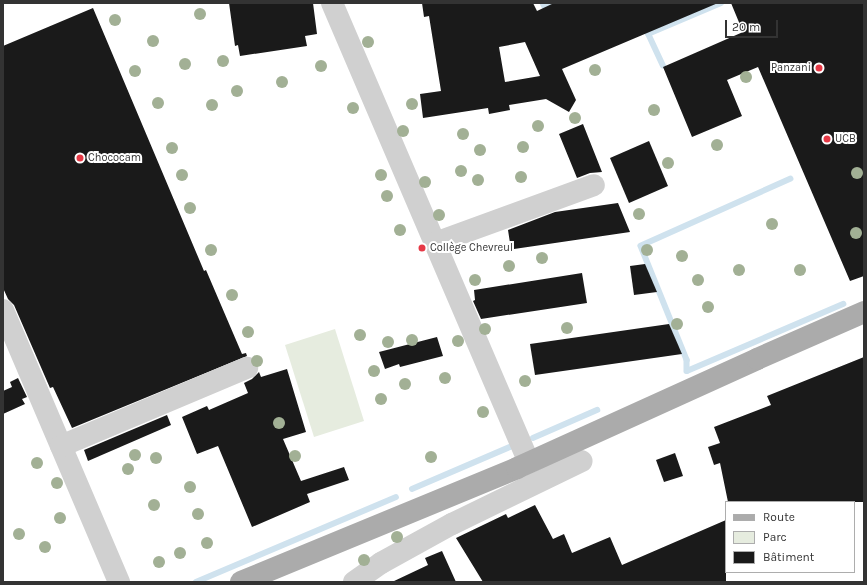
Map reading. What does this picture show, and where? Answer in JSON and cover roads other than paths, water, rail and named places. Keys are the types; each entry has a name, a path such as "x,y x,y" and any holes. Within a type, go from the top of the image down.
{"main road":[{"path":"241,582 529,462 864,312"}],"lane":[{"path":"332,3 529,462"},
{"path":"435,244 594,185"},
{"path":"3,310 119,582"},
{"path":"61,446 247,368"},
{"path":"354,582 381,563 452,524 582,461"}],"waterway":[{"path":"543,3 545,7 553,3"},
{"path":"663,66 648,34 721,3"},
{"path":"791,179 641,246 687,360 687,371 843,304"},
{"path":"533,438 597,410"},
{"path":"412,489 510,447"},
{"path":"196,582 396,497"}],"place":[{"name":"Panzani","path":"819,68"},
{"name":"UCB","path":"827,139"},
{"name":"Chococam","path":"80,158"},
{"name":"Collège Chevreul","path":"422,248"}]}
